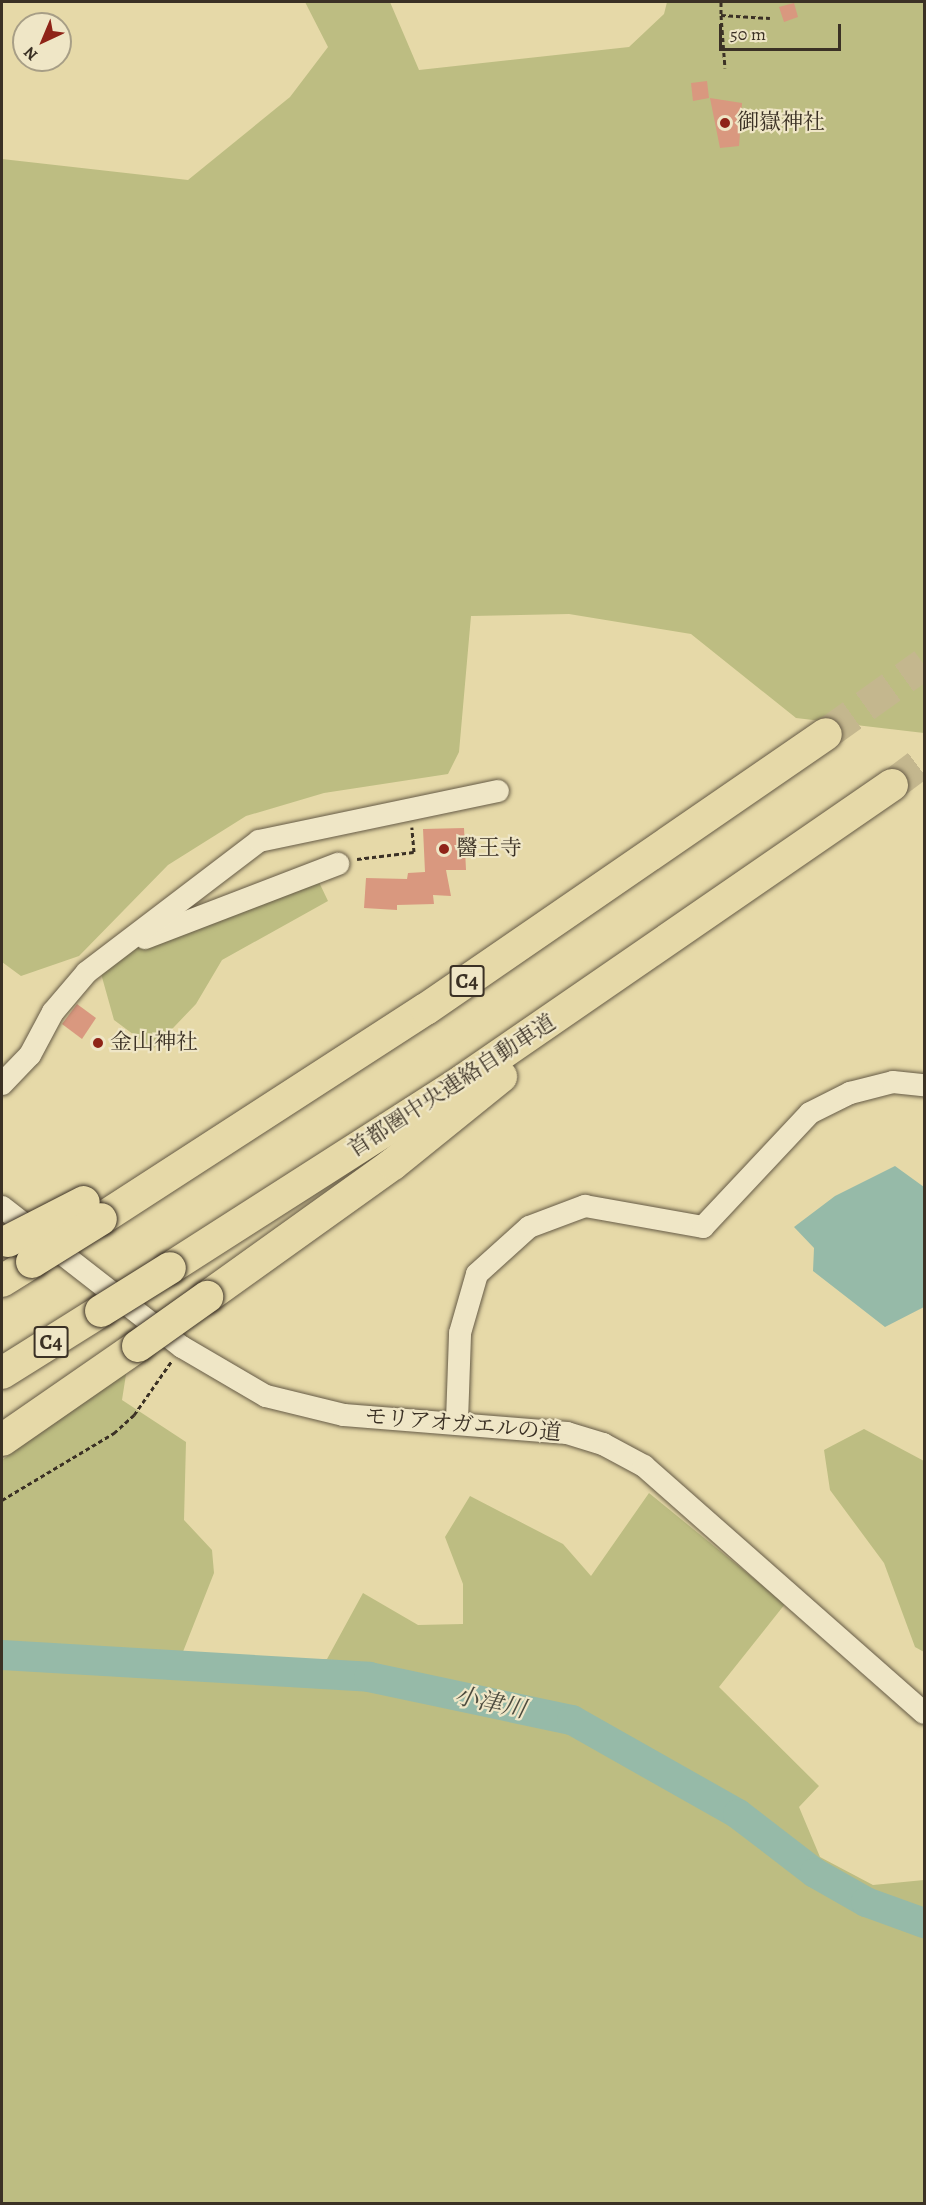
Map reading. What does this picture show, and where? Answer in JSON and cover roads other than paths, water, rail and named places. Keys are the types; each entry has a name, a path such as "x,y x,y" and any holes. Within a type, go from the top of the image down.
{"highway":[{"name":"C4","path":"2,1281 32,1262 92,1211 426,1009 826,734"},
{"name":"首都圏中央連絡自動車道","path":"2,1373 170,1268 668,942 892,785"},
{"path":"2,1440 393,1164 668,942"},
{"path":"5,1242 92,1211"}],"street":[{"path":"2,1084 30,1055 53,1012 87,972 259,841 410,807 498,791"},
{"path":"124,946 338,864"},
{"path":"457,1421 460,1333 477,1274 529,1227 585,1206 703,1227 810,1113 850,1093 893,1082 924,1085"},
{"name":"モリアオガエルの道","path":"2,1207 182,1347 235,1381 308,1409 567,1433 603,1444 644,1466 924,1713"}],"waterway":[{"name":"小津川","path":"2,1655 369,1677 572,1720 738,1814 815,1873 866,1902 924,1923"}],"tunnel":[{"path":"826,734 924,664"},
{"path":"892,785 924,761"}],"place":[{"name":"御嶽神社","path":"725,123"},
{"name":"醫王寺","path":"444,849"},
{"name":"金山神社","path":"98,1043"}]}
